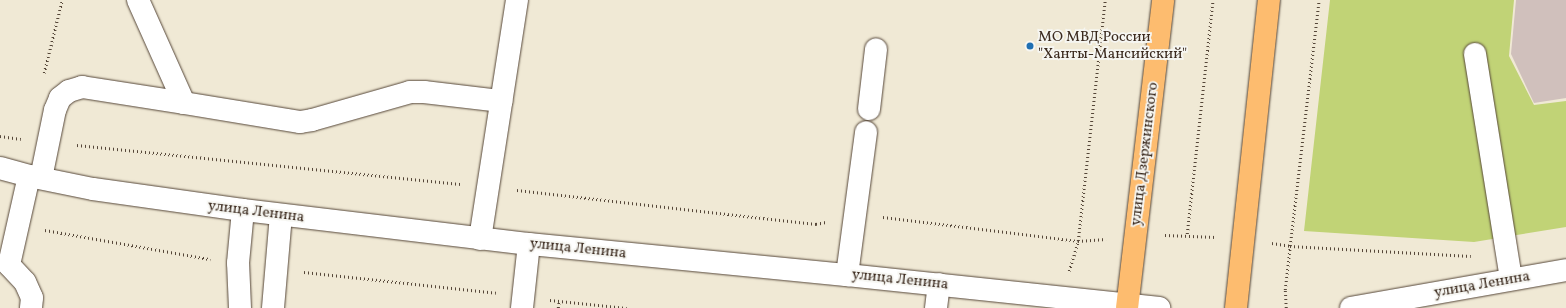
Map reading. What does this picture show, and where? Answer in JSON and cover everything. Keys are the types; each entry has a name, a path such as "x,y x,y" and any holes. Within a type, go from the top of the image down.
{"main road":[{"name":"улица Дзержинского","path":"1128,306 1162,0"},
{"path":"1236,308 1242,239 1269,0"}],"street":[{"path":"138,0 184,103"},
{"path":"480,239 517,0"},
{"path":"869,109 876,49"},
{"path":"1475,54 1511,279"},
{"path":"31,308 32,298 25,282 5,264 17,226 48,142 55,110 60,98 69,91 82,87 300,122 312,120 410,92 424,92 501,101"},
{"path":"847,275 866,132"},
{"name":"улица Ленина","path":"0,168 35,177 108,191 281,215 480,239 939,284 1128,306 1159,308"},
{"path":"240,308 238,263 243,210"},
{"path":"273,308 281,215"},
{"path":"523,302 529,244"},
{"name":"улица Ленина","path":"1351,308 1566,270"},
{"path":"936,308 939,284"}],"path":[{"path":"43,78 62,0"},
{"path":"1069,269 1078,241 1105,0"},
{"path":"1187,234 1213,0"},
{"path":"1286,308 1285,290 1319,0"},
{"path":"0,136 487,187 816,224 874,216 1078,241 1135,236 1187,234 1242,239 1290,246 1472,256 1506,250"},
{"path":"17,226 238,263"},
{"path":"276,268 523,302 559,301 628,308"},
{"path":"558,308 559,301"}],"shaded area":[{"path":"1516,0 1566,0 1566,98 1534,103 1511,54"}],"green space":[{"path":"1330,0 1514,0 1509,56 1534,105 1566,101 1566,227 1474,242 1304,231"}],"place":[{"name":"МО МВД России \"Ханты-Мансийский\"","path":"1030,46"}]}
